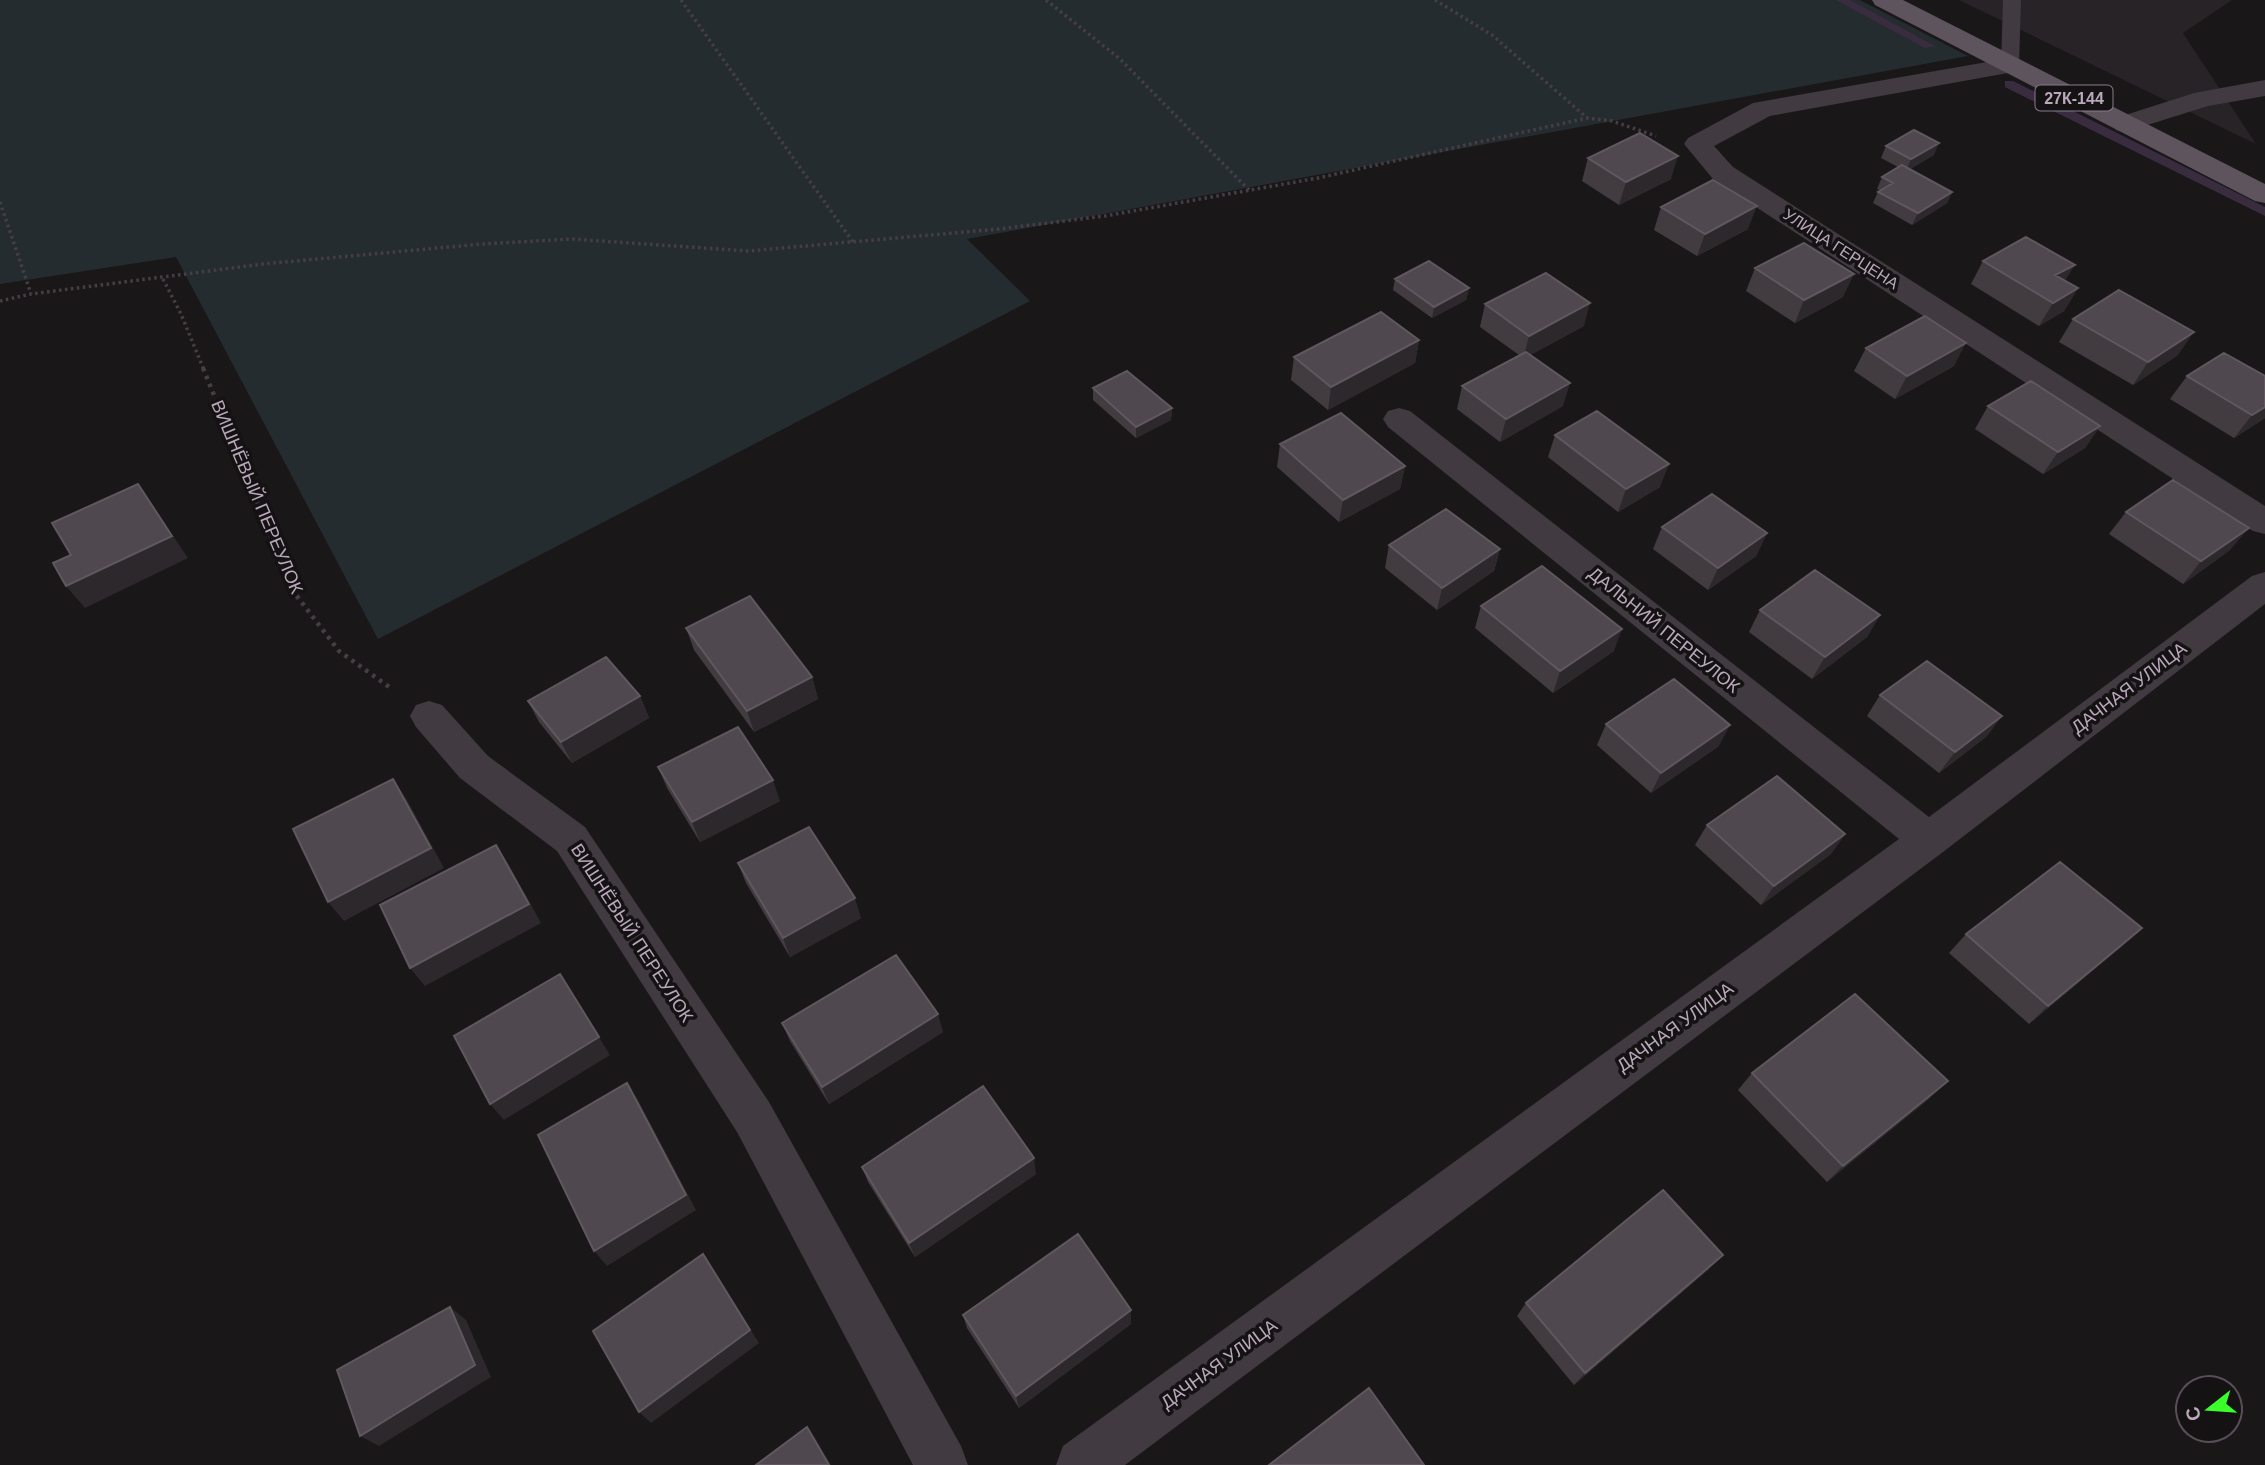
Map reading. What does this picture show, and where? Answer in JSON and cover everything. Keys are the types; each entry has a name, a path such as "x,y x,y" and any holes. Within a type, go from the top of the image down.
{"main road":[{"name":"27К-144","path":"1884,0 2265,195"}],"street":[{"path":"1698,144 1762,109 2010,66"},
{"path":"2125,124 2203,99 2265,88"},
{"name":"УЛИЦА ГЕРЦЕНА","path":"1698,144 1723,173 2265,522"},
{"name":"ДАЛЬНИЙ ПЕРЕУЛОК","path":"1399,419 1929,840"},
{"name":"ДАЧНАЯ УЛИЦА","path":"1082,1465 1929,840 2265,585"},
{"name":"ВИШНЁВЫЙ ПЕРЕУЛОК","path":"429,716 474,767 571,839 753,1117 942,1465"}],"lane":[{"path":"2010,66 2012,0"}],"path":[{"path":"681,0 853,242"},
{"path":"1046,0 1120,58 1250,190"},
{"path":"1435,0 1492,35 1587,118"},
{"path":"0,301 31,294 385,251 572,239 748,251 999,229 1091,217 1318,178 1587,118 1698,144"},
{"path":"0,202 31,294"},
{"name":"ВИШНЁВЫЙ ПЕРЕУЛОК","path":"163,279 181,314 293,591 339,650 429,716"}],"shaded area":[{"path":"0,0 1860,0 1968,56 967,239 1030,301 378,639 176,257 0,284"},
{"path":"1959,0 2232,0 2183,33 2256,144"}],"building":[{"path":"1914,130 1939,143 1911,159 1886,146"},
{"path":"1640,133 1678,156 1626,182 1588,158"},
{"path":"1902,165 1952,192 1918,213 1878,192 1893,183 1882,177"},
{"path":"1713,180 1757,206 1705,234 1661,207"},
{"path":"2026,237 2075,265 2055,275 2078,288 2053,303 1983,261"},
{"path":"1804,243 1854,274 1804,300 1755,268"},
{"path":"1429,261 1469,288 1434,307 1395,279"},
{"path":"1546,273 1590,303 1529,336 1485,304"},
{"path":"2119,290 2194,332 2148,362 2073,319"},
{"path":"1381,312 1419,340 1331,387 1294,357"},
{"path":"1925,316 1966,343 1907,376 1866,348"},
{"path":"1526,352 1570,383 1506,419 1462,386"},
{"path":"2224,353 2265,376 2265,407 2252,415 2187,376"},
{"path":"1127,371 1172,408 1136,427 1093,388"},
{"path":"2031,381 2100,426 2058,452 1988,406"},
{"path":"1597,411 1669,464 1626,489 1555,435"},
{"path":"1341,413 1405,466 1343,500 1280,444"},
{"path":"2173,480 2249,528 2201,561 2126,512"},
{"path":"138,484 172,536 66,586 53,563 71,555 52,523"},
{"path":"1712,494 1767,533 1718,568 1662,527"},
{"path":"1446,509 1500,549 1442,588 1389,545"},
{"path":"1542,566 1622,629 1560,671 1481,606"},
{"path":"1815,570 1880,615 1825,657 1760,610"},
{"path":"750,596 812,677 747,711 686,628"},
{"path":"606,657 640,696 561,742 528,701"},
{"path":"1927,661 2002,716 1955,752 1880,695"},
{"path":"1674,679 1730,725 1661,773 1606,724"},
{"path":"738,727 773,780 692,822 658,767"},
{"path":"1777,776 1845,834 1774,886 1707,825"},
{"path":"393,779 431,848 328,902 293,829"},
{"path":"809,827 855,898 783,938 738,863"},
{"path":"496,845 529,904 410,968 380,905"},
{"path":"2060,862 2142,928 2048,1006 1966,934"},
{"path":"896,955 938,1014 822,1087 782,1023"},
{"path":"560,974 599,1037 490,1104 454,1036"},
{"path":"1855,994 1948,1081 1843,1166 1752,1073"},
{"path":"627,1083 686,1195 594,1251 538,1135"},
{"path":"983,1086 1034,1158 909,1243 862,1167"},
{"path":"1663,1190 1723,1255 1585,1373 1526,1303"},
{"path":"1078,1234 1131,1310 1016,1396 963,1315"},
{"path":"703,1254 750,1330 639,1412 593,1331"},
{"path":"450,1307 475,1365 360,1436 337,1370"},
{"path":"1369,1388 1424,1465 1269,1465"},
{"path":"807,1427 829,1465 756,1465"}],"waterway":[{"path":"1842,0 1929,46"},
{"path":"2009,84 2265,212"}]}
